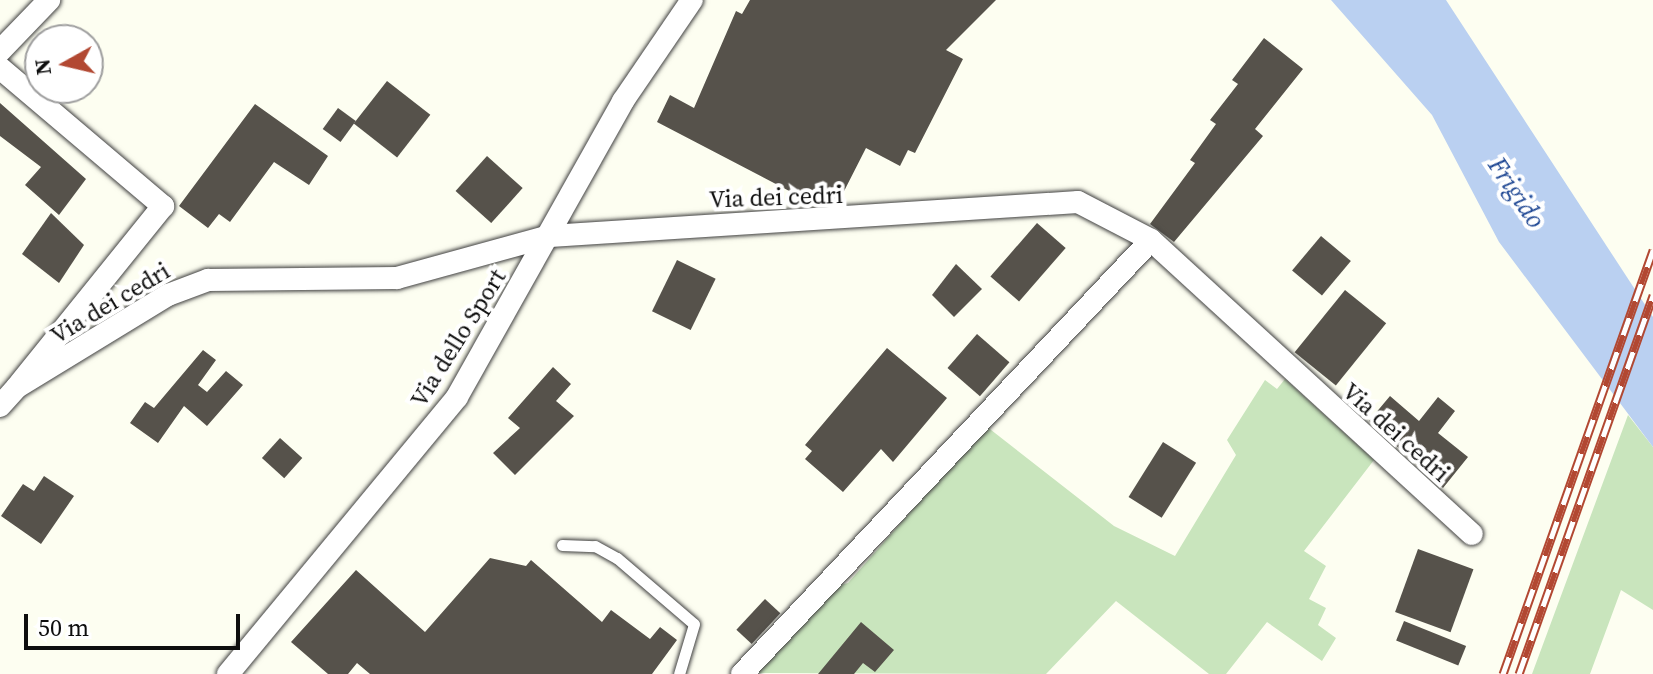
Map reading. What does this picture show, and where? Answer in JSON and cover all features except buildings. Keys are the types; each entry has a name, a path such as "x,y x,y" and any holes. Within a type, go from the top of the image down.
{"street":[{"path":"0,51 49,0"},
{"name":"Via dello Sport","path":"228,674 457,397 623,101 692,0"},
{"path":"0,68 163,206 17,387"},
{"name":"Via dei cedri","path":"0,406 17,387 192,284 397,278 550,236 1078,202 1151,240 1472,534"},
{"path":"742,674 1151,240"}],"lane":[{"path":"562,545 595,546 617,558 694,624 679,674"}],"green space":[{"path":"1285,379 1374,460 1304,551 1326,566 1309,599 1326,608 1318,625 1336,638 1322,661 1267,622 1226,674 1209,674 1116,601 1046,674 757,673 837,586 848,583 986,426 1114,526 1175,556 1236,455 1227,440 1265,380 1277,389"},
{"path":"1628,415 1653,447 1653,610 1621,590 1590,674 1532,674"}],"water":[{"name":"Frigido","path":"1331,0 1446,0 1653,317 1653,447 1499,242 1432,115"}],"railway":[{"path":"1503,674 1653,250"},
{"path":"1519,674 1653,295"}]}
